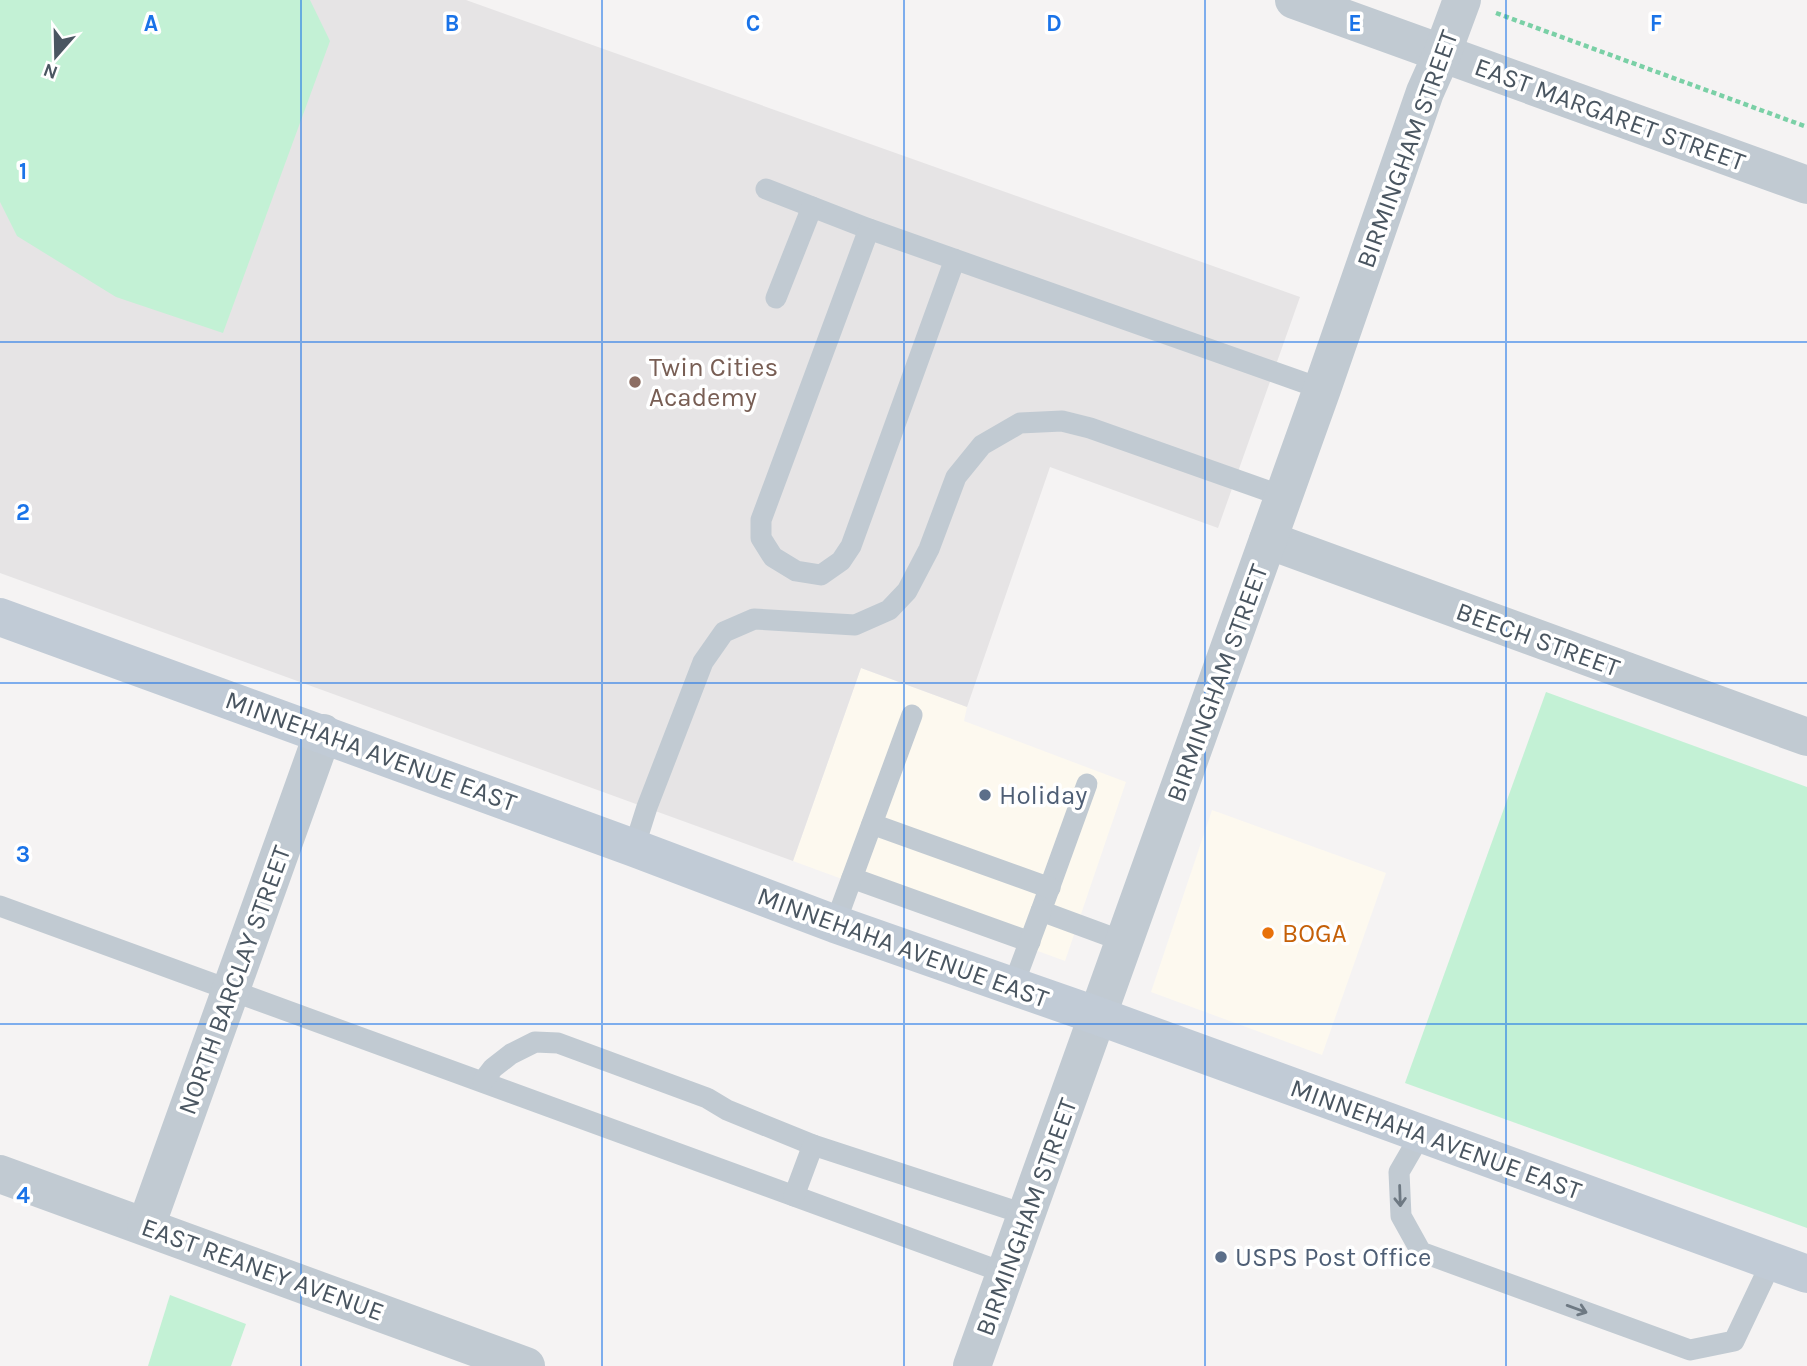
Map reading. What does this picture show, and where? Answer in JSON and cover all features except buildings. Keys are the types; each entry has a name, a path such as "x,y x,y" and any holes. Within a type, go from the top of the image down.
{"main road":[{"name":"MINNEHAHA AVENUE EAST","path":"0,617 323,733 835,924 1098,1016 1807,1273"}],"street":[{"name":"EAST MARGARET STREET","path":"1294,0 1807,186"},
{"name":"BIRMINGHAM STREET","path":"972,1366 1322,389 1425,92 1442,54 1477,6"},
{"name":"BEECH STREET","path":"1268,540 1807,737"},
{"name":"NORTH BARCLAY STREET","path":"146,1226 323,733"},
{"name":"EAST REANEY AVENUE","path":"0,1174 526,1366"}],"lane":[{"path":"766,189 869,229 1322,389"},
{"path":"776,298 812,207"},
{"path":"869,229 761,520 761,538 773,557 796,571 821,575 841,561 851,547 955,259"},
{"path":"634,848 703,662 724,632 754,620 855,625 888,610 907,591 956,477 982,445 1020,423 1062,421 1090,428 1282,496"},
{"path":"835,924 912,715"},
{"path":"1013,986 1087,784"},
{"path":"872,824 1050,888"},
{"path":"852,878 1030,942"},
{"path":"0,906 1005,1273"},
{"path":"1041,911 1125,942"},
{"path":"483,1082 493,1068 511,1054 535,1042 558,1044 707,1098 727,1110 813,1145 1027,1215"},
{"path":"1421,1134 1399,1172 1401,1216 1421,1252 1690,1350 1734,1341 1772,1261"},
{"path":"794,1196 813,1145"}],"path":[{"path":"1477,6 1807,127"}],"shaded area":[{"name":"Twin Cities Academy","path":"0,0 466,0 1300,297 1218,528 1050,467 967,707 861,668 793,861 0,573"},
{"path":"861,668 967,707 964,721 1126,782 1065,961 793,861"},
{"name":"BOGA","path":"1212,810 1386,873 1322,1055 1151,992"}],"green space":[{"path":"0,0 310,0 330,41 223,333 116,297 17,236 0,202"},
{"path":"1546,692 1807,787 1807,1228 1405,1083"},
{"path":"170,1295 246,1324 231,1366 148,1366"}],"place":[{"name":"Twin Cities Academy","path":"635,382"},
{"name":"Holiday","path":"985,795"},
{"name":"BOGA","path":"1268,933"},
{"name":"USPS Post Office","path":"1221,1257"}]}
